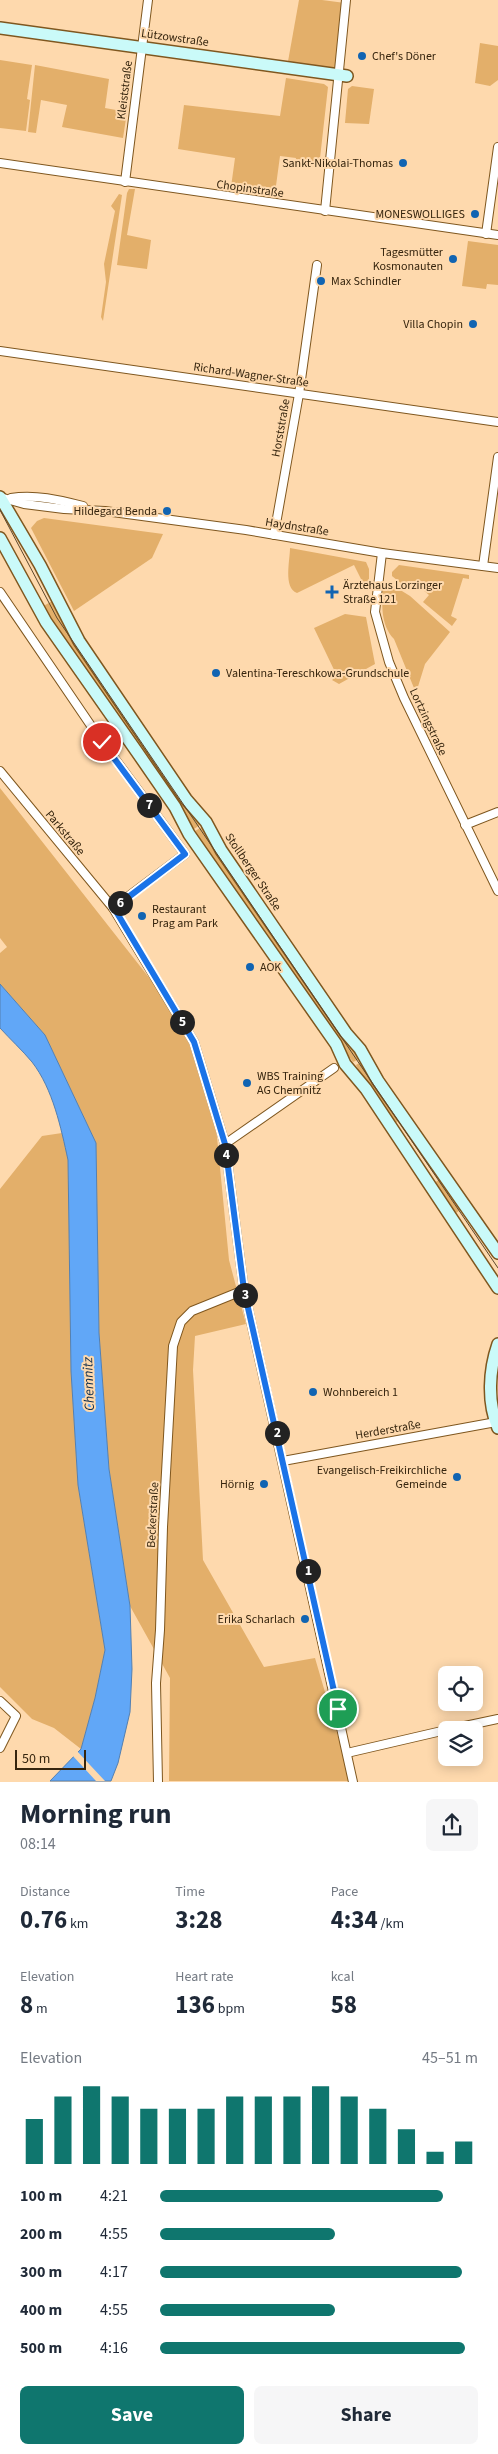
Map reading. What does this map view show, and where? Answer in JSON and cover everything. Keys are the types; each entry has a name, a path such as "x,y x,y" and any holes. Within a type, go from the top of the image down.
{"main road":[{"name":"Lützowstraße","path":"0,28 342,76"},
{"name":"Stollberger Straße","path":"4,497 79,641 186,799 206,822 221,850 498,1253"},
{"path":"0,538 46,622 138,752 175,807 189,834 336,1044 345,1064 371,1096 498,1288"},
{"path":"497,1425 491,1383 494,1357 498,1344"}],"street":[{"name":"Kleiststraße","path":"125,182 148,0"},
{"path":"325,211 342,76 346,0"},
{"path":"486,234 498,147"},
{"name":"Chopinstraße","path":"0,163 498,235"},
{"name":"Horststraße","path":"274,535 299,394 317,265"},
{"name":"Richard-Wagner-Straße","path":"0,351 498,422"},
{"path":"483,566 498,457"},
{"name":"Haydnstraße","path":"4,497 32,505 64,509 93,509 274,535 382,553 498,568"},
{"name":"Lortzingstraße","path":"382,553 375,598 378,629 404,698 498,891"},
{"path":"0,592 98,736 185,854 114,908"},
{"name":"Parkstraße","path":"0,771 114,908 194,1042 225,1144 244,1290 353,1782"},
{"path":"465,825 498,812"},
{"path":"225,1144 334,1068"},
{"name":"Beckerstraße","path":"158,1782 156,1683 173,1346 181,1322 192,1311 244,1290"},
{"name":"Herderstraße","path":"283,1461 497,1425"},
{"path":"0,1701 16,1716 0,1748"},
{"path":"483,1722 498,1719"},
{"path":"347,1753 438,1732"}],"shaded area":[{"path":"299,0 345,3 337,75 287,67"},
{"path":"480,43 498,46 498,80 490,86 475,83"},
{"path":"0,60 32,65 27,99 30,100 26,131 0,128"},
{"path":"35,65 109,79 105,108 127,112 123,138 62,127 67,105 41,100 36,133 28,132"},
{"path":"286,78 324,84 328,87 319,167 295,164 296,158 280,156 275,193 231,187 235,158 178,149 184,105 280,116"},
{"path":"352,86 374,89 369,124 345,123 348,89"},
{"path":"129,189 135,189 127,235 151,240 147,269 117,265"},
{"path":"119,194 122,195 103,321 101,317 106,282 104,264 115,211 111,206"},
{"path":"468,241 498,245 498,285 487,284 486,289 462,286"},
{"path":"44,518 163,534 152,558 74,611 31,528 37,521"},
{"path":"290,548 366,562 369,569 369,589 367,591 354,565 297,593 290,586 289,580"},
{"path":"399,565 469,575 469,579 463,578 451,616 457,619 452,626 423,602 429,595 414,582 408,589 392,576 392,572"},
{"path":"389,583 410,596 450,632 425,664 416,693 394,639 389,633 384,620 382,606 383,584"},
{"path":"54,600 197,819 200,825 194,829 190,824 187,826 40,608"},
{"path":"345,614 366,617 375,664 339,684 332,680 337,676 314,628"},
{"path":"0,788 191,1031 213,1096 229,1260 246,1324 195,1336 193,1370 203,1560 264,1667 315,1658 351,1781 169,1781 170,1678 130,1606 109,1469 99,1333 96,1143 45,1035 0,984 0,953 7,947 0,938"},
{"path":"202,827 204,831 207,829 358,1050 355,1053 359,1059 353,1062 350,1058 346,1060 195,838 197,836 195,831"},
{"path":"361,1062 401,1119 393,1125 355,1071 358,1069 356,1065"},
{"path":"62,1133 68,1160 71,1371 78,1485 105,1650 95,1698 81,1749 54,1728 32,1719 0,1687 0,1189 42,1136"},
{"path":"441,1178 463,1208 452,1216 433,1184"}],"water":[{"name":"Chemnitz","path":"0,984 45,1035 96,1143 99,1333 109,1469 130,1606 132,1669 130,1712 118,1763 111,1781 50,1781 81,1749 95,1698 105,1650 78,1485 71,1371 68,1160 55,1109 46,1084 32,1062 0,1028"}],"pier":[{"path":"76,1750 105,1781 96,1781 72,1755"}],"tram line":[{"path":"0,510 57,618 498,1268"}],"place":[{"name":"Chef's Döner","path":"362,56"},
{"name":"Sankt-Nikolai-Thomas","path":"403,163"},
{"name":"MONESWOLLIGES","path":"475,214"},
{"name":"Tagesmütter Kosmonauten","path":"453,259"},
{"name":"Max Schindler","path":"321,281"},
{"name":"Villa Chopin","path":"473,324"},
{"name":"Hildegard Benda","path":"167,511"},
{"name":"Ärztehaus Lorzinger Straße 121","path":"332,592"},
{"name":"Valentina-Tereschkowa-Grundschule","path":"216,673"},
{"name":"Restaurant Prag am Park","path":"142,916"},
{"name":"AOK","path":"250,967"},
{"name":"WBS Training AG Chemnitz","path":"247,1083"},
{"name":"Wohnbereich 1","path":"313,1392"},
{"name":"Evangelisch-Freikirchliche Gemeinde","path":"457,1477"},
{"name":"Hörnig","path":"264,1484"},
{"name":"Erika Scharlach","path":"305,1619"}],"route":[{"path":"102,742 185,854 114,908 194,1042 225,1144 244,1290 338,1709"}]}
